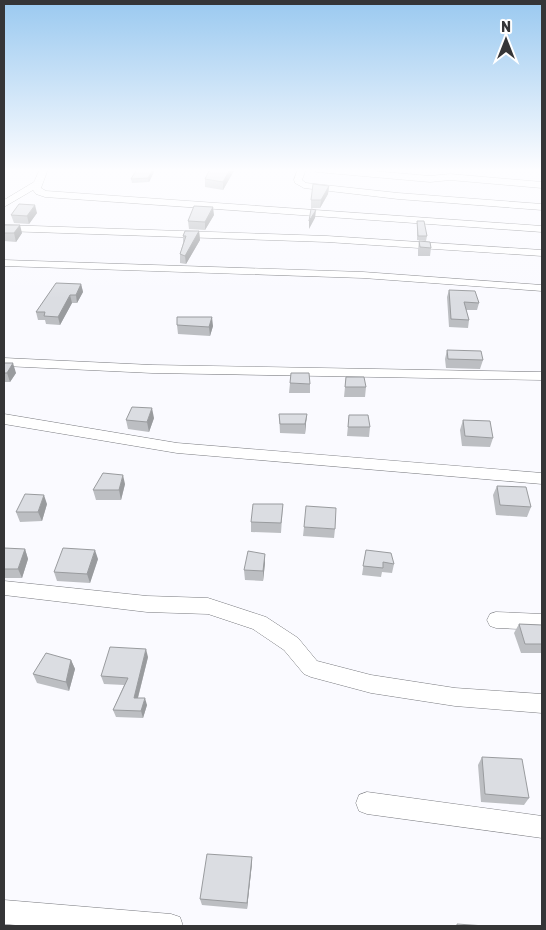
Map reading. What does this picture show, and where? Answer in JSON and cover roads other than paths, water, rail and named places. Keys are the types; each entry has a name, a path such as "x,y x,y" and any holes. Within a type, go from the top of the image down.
{"street":[{"path":"306,212 542,229"},
{"path":"4,228 327,239 542,253"},
{"path":"4,263 363,275 542,288"},
{"path":"4,362 152,369 542,376"},
{"path":"4,419 177,448 542,479"},
{"path":"4,588 147,604 208,606 259,623 291,644 311,668 371,684 455,697 542,704"},
{"path":"496,620 542,622"},
{"path":"367,803 542,827"},
{"path":"4,912 171,926"}]}
